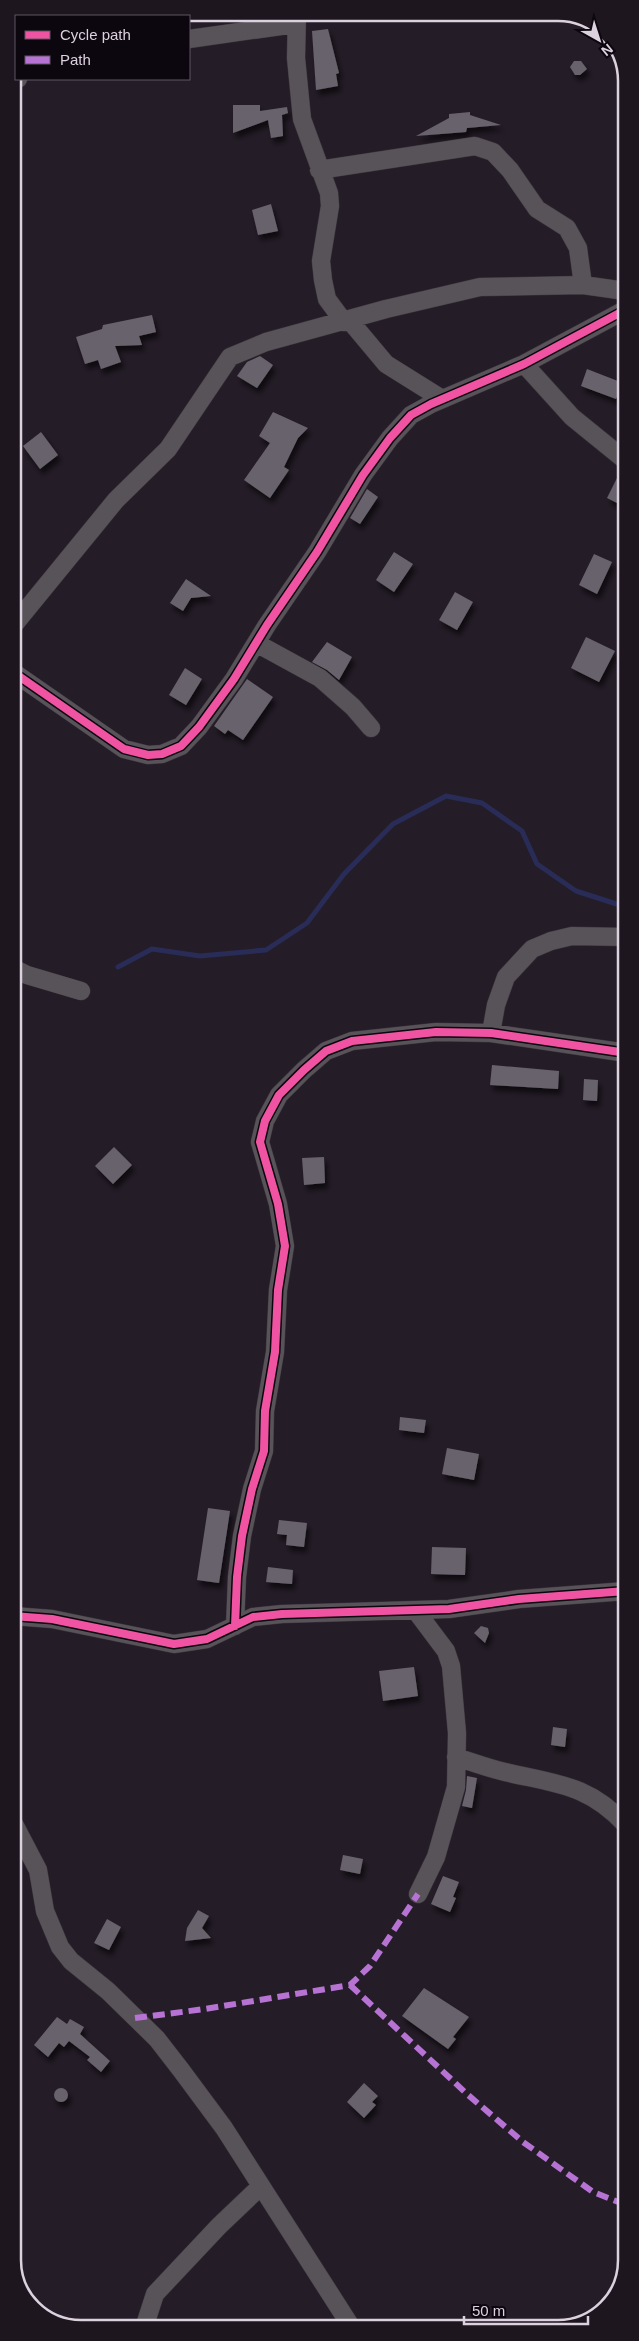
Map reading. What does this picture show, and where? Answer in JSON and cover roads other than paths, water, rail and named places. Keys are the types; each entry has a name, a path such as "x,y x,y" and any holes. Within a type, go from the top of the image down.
{"street":[{"path":"190,39 281,21"},
{"path":"296,21 298,92 302,118 319,170 329,193 330,206 321,261 327,299 386,364 442,400"},
{"path":"319,170 475,146 493,152 510,170 537,209 567,228 578,248 583,285"},
{"path":"21,616 116,500 168,449 230,357 266,342 347,322 386,309 480,287 583,285 618,290"},
{"path":"21,678 124,749 148,755 162,754 181,746 199,727 234,679 317,552 362,475 390,438 411,415 524,364 618,318"},
{"path":"524,364 572,417 618,454"},
{"path":"256,643 320,678 353,707 372,728"},
{"path":"491,1033 496,1005 506,977 532,949 550,941 572,936 618,937"},
{"path":"21,972 81,991"},
{"path":"235,1626 237,1577 242,1536 252,1489 264,1450 265,1411 275,1352 278,1290 285,1246 278,1204 260,1142 265,1121 279,1095 326,1051 352,1041 436,1032 491,1033 618,1052"},
{"path":"21,1617 52,1619 174,1644 196,1642 253,1617 282,1614 449,1609 528,1598 618,1592"},
{"path":"416,1611 434,1632 446,1651 457,1734 456,1787 436,1857 418,1894"},
{"path":"456,1757 505,1772 550,1780 584,1792 610,1808 618,1816"},
{"path":"21,1837 38,1870 45,1911 60,1947 71,1961 108,1991 157,2039 224,2128 347,2320"},
{"path":"147,2320 155,2294 212,2232 261,2186"}],"waterway":[{"path":"118,967 152,949 200,956 266,950 307,923 344,874 393,824 446,796 482,803 522,831 537,864 576,891 618,904"}]}
